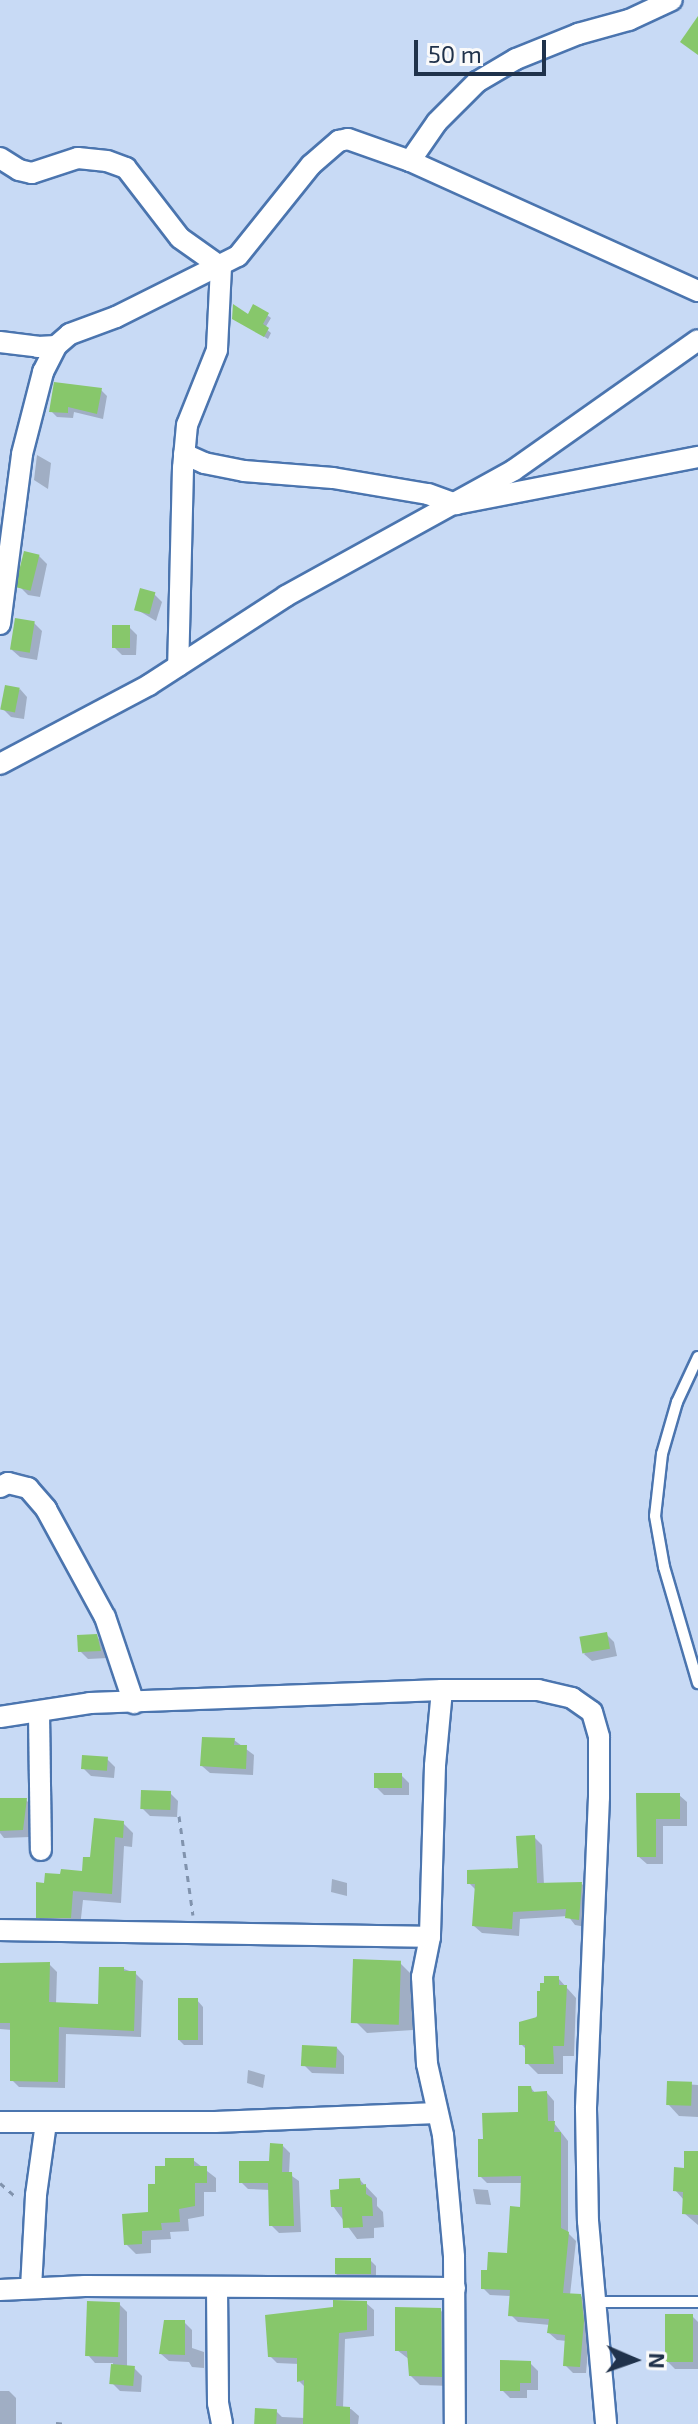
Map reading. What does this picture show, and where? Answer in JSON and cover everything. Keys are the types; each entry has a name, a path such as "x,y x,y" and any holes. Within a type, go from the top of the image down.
{"street":[{"path":"410,161 437,122 477,82 516,59 628,10 672,0"},
{"path":"0,624 22,454 43,372 56,346 70,334 116,317 221,267 256,237 311,165 339,141 361,143 410,161 698,291"},
{"path":"0,158 19,170 32,173 78,158 107,161 126,168 180,238 221,267"},
{"path":"178,666 184,454 195,400 217,350 221,267"},
{"path":"0,764 178,666 286,596 514,470 698,340"},
{"path":"0,342 56,346"},
{"path":"184,454 204,463 244,471 333,478 428,494 456,504 698,457"},
{"path":"0,1487 8,1483 28,1488 46,1509 105,1617 134,1703"},
{"path":"442,1690 435,1766 430,1937 422,1977 427,2064 443,2135 455,2288 455,2424"},
{"path":"0,1717 90,1703 442,1690 538,1690 572,1698 592,1712 599,1737 586,2109 588,2221 606,2424"},
{"path":"39,1713 41,1850"},
{"path":"0,1930 430,1937"},
{"path":"0,2122 215,2122 437,2113"},
{"path":"31,2288 36,2195 46,2123"},
{"path":"217,2287 218,2403 222,2424"},
{"path":"0,2290 455,2288"}],"lane":[{"path":"698,1357 677,1402 662,1454 655,1516 664,1567 698,1683"},
{"path":"597,2302 698,2302"}],"path":[{"path":"179,1816 196,1933"},
{"path":"56,2423 67,2424"}],"building":[{"path":"698,16 698,55 680,42"},
{"path":"233,304 248,314 253,304 269,313 263,324 269,328 264,337 232,319"},
{"path":"54,382 102,388 97,414 68,407 68,413 49,412"},
{"path":"24,551 40,555 31,591 15,587"},
{"path":"140,588 155,592 150,614 134,610"},
{"path":"15,618 35,621 30,653 10,650"},
{"path":"112,625 130,625 130,648 112,648"},
{"path":"5,685 20,688 15,712 0,710"},
{"path":"607,1632 610,1649 582,1654 579,1637"},
{"path":"97,1634 101,1651 78,1652 77,1635"},
{"path":"202,1737 235,1738 234,1745 247,1745 246,1769 200,1766"},
{"path":"82,1755 108,1757 107,1771 81,1769"},
{"path":"374,1773 402,1773 402,1788 374,1788"},
{"path":"141,1790 171,1791 170,1810 140,1809"},
{"path":"636,1793 680,1793 680,1819 656,1819 656,1857 637,1857"},
{"path":"0,1798 27,1798 23,1830 0,1831"},
{"path":"94,1818 124,1821 123,1838 115,1837 112,1894 73,1891 71,1918 36,1918 36,1882 44,1883 45,1873 60,1874 61,1869 82,1871 83,1857 90,1857"},
{"path":"535,1835 537,1883 582,1882 579,1920 565,1918 566,1909 513,1912 512,1929 472,1926 475,1884 467,1884 467,1870 518,1868 516,1836"},
{"path":"353,1959 401,1961 399,2025 351,2023"},
{"path":"50,1962 49,2002 98,2004 99,1967 124,1967 124,1971 136,1971 134,2031 59,2027 58,2082 10,2081 10,2023 0,2023 0,1963"},
{"path":"544,1976 559,1976 559,1985 567,1985 564,2046 553,2046 554,2064 525,2064 525,2045 519,2045 519,2022 537,2017 537,1991 540,1991 540,1983 544,1983"},
{"path":"178,1998 198,1998 198,2040 178,2040"},
{"path":"302,2045 337,2047 336,2068 301,2066"},
{"path":"667,2081 692,2082 691,2106 666,2105"},
{"path":"518,2086 531,2086 532,2092 547,2091 548,2121 555,2121 554,2132 561,2132 561,2228 569,2232 563,2293 581,2294 584,2321 580,2367 563,2366 565,2335 547,2333 549,2319 508,2316 510,2290 481,2289 481,2270 487,2270 488,2252 507,2253 510,2206 520,2207 521,2176 478,2177 478,2139 483,2139 482,2113 518,2112"},
{"path":"270,2143 283,2144 282,2172 292,2172 294,2226 269,2226 268,2183 239,2183 239,2161 269,2161"},
{"path":"684,2151 698,2151 698,2215 682,2214 683,2192 673,2191 674,2167 684,2168"},
{"path":"165,2158 194,2158 194,2166 207,2166 207,2183 195,2183 195,2206 179,2209 180,2222 161,2223 162,2230 142,2231 142,2244 124,2245 122,2214 148,2212 148,2184 155,2184 155,2166 165,2166"},
{"path":"360,2178 361,2185 366,2184 366,2194 372,2198 373,2216 362,2216 363,2227 343,2228 342,2207 331,2207 330,2190 339,2189 339,2179"},
{"path":"335,2258 371,2258 371,2274 335,2274"},
{"path":"333,2300 367,2301 367,2330 339,2333 336,2406 350,2407 350,2424 303,2424 304,2380 297,2382 297,2358 268,2357 265,2315 333,2307"},
{"path":"87,2301 120,2302 118,2357 85,2356"},
{"path":"395,2307 441,2308 442,2377 409,2376 407,2351 395,2351"},
{"path":"665,2314 693,2314 693,2362 665,2362"},
{"path":"164,2320 185,2320 185,2355 159,2354"},
{"path":"500,2360 531,2361 531,2383 520,2383 520,2391 500,2391"},
{"path":"111,2364 135,2366 133,2386 109,2384"},
{"path":"255,2408 277,2409 276,2424 254,2424"}]}
